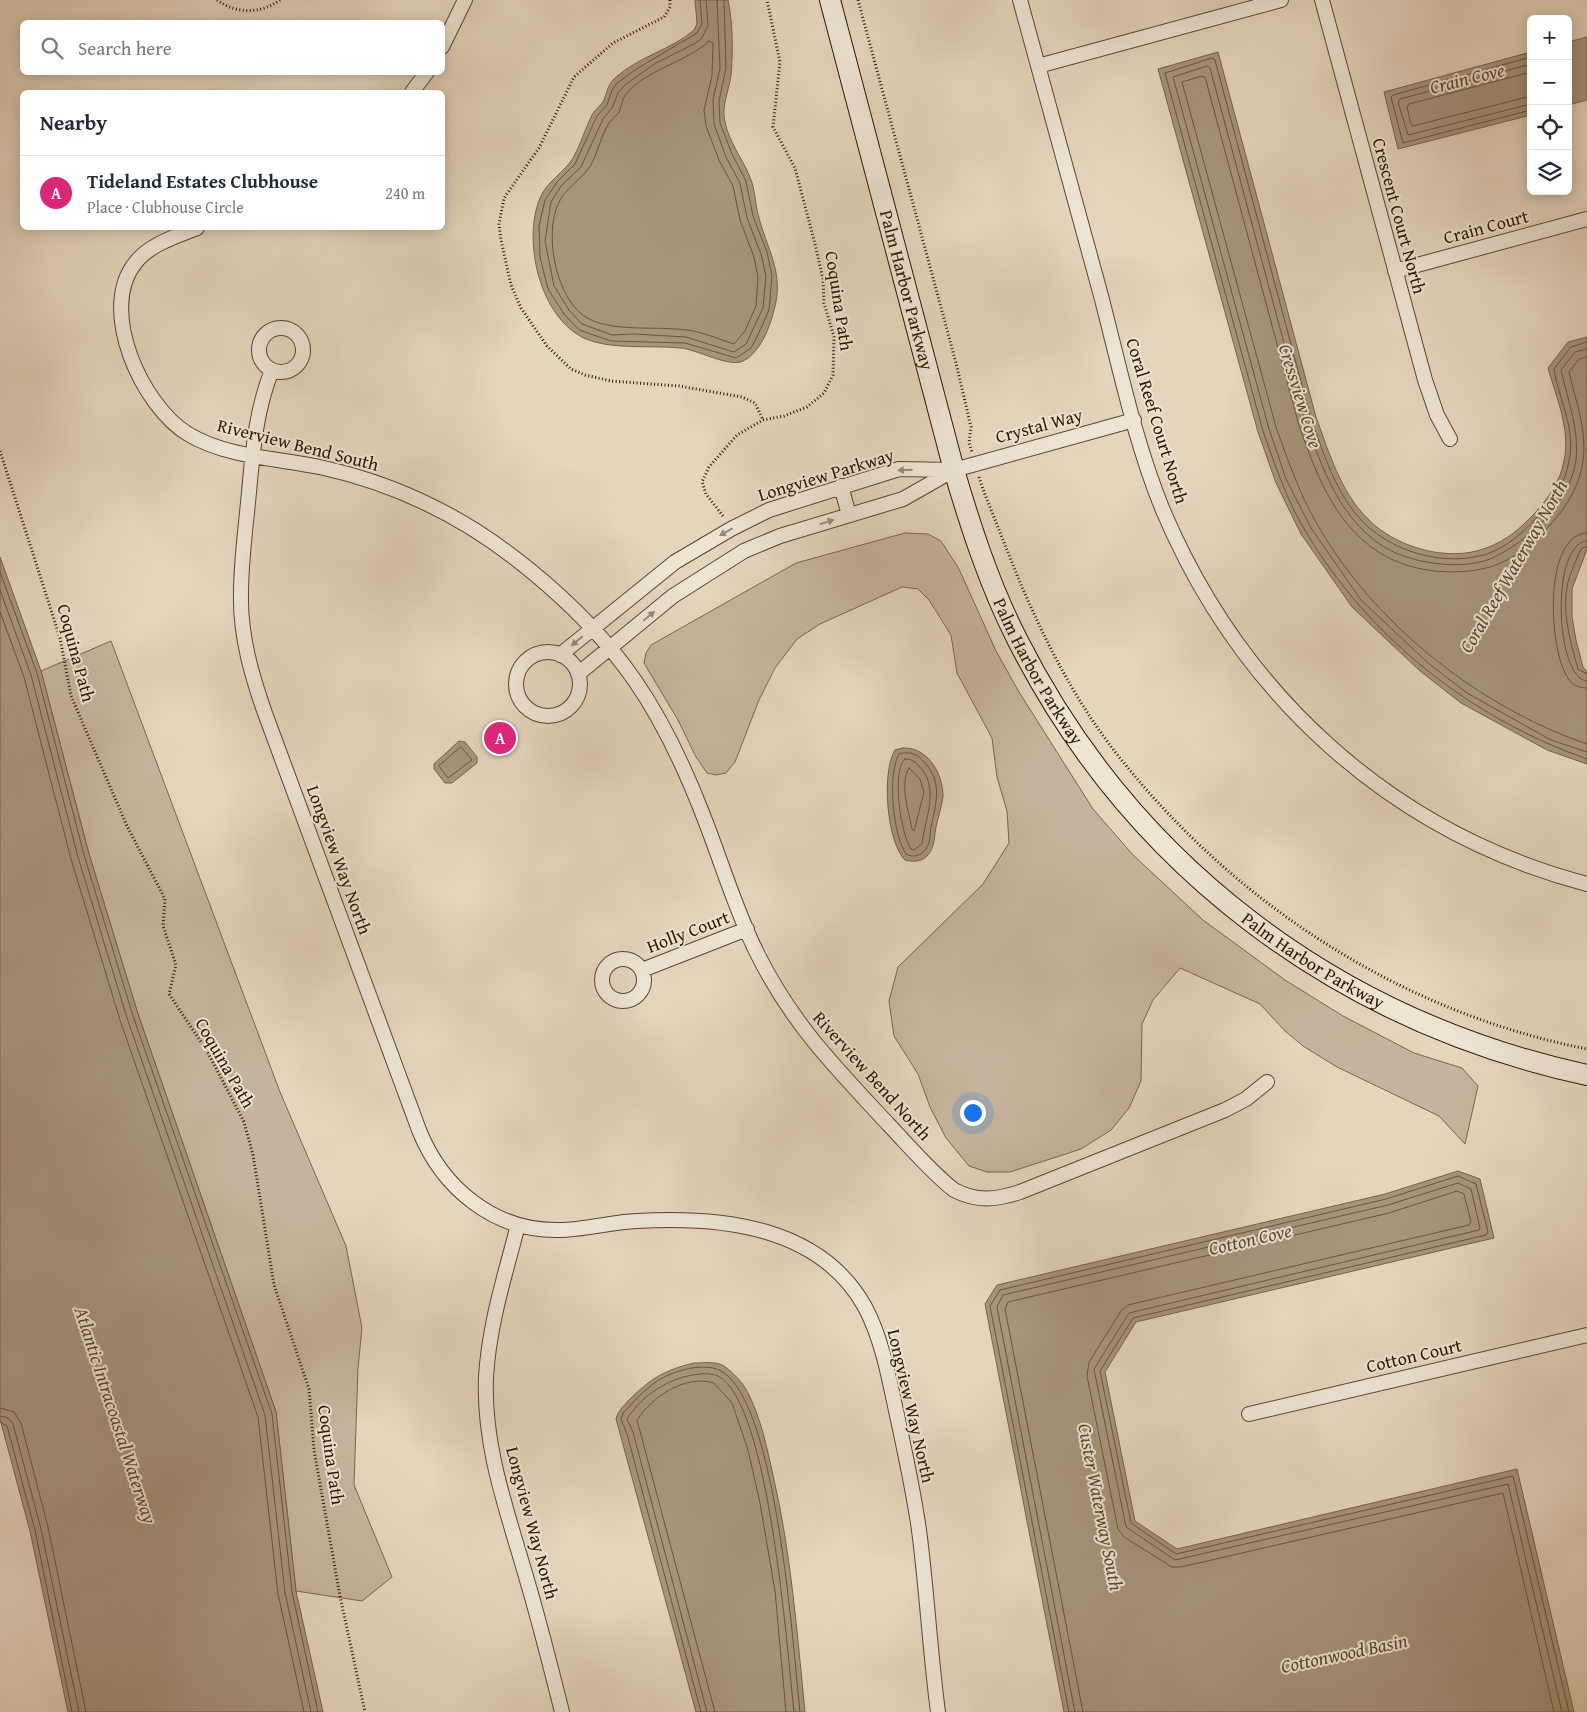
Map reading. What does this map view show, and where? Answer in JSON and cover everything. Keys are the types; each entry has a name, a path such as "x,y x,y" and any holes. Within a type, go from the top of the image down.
{"street":[{"path":"445,41 465,0"},
{"name":"Palm Harbor Parkway","path":"830,0 954,470 976,540 1003,607 1043,686 1098,771 1136,816 1178,860 1227,904 1278,942 1365,996 1426,1024 1484,1047 1587,1075"},
{"name":"Coral Reef Court North","path":"1020,0 1134,420 1161,505 1196,579 1238,645 1285,703 1342,758 1365,776 1419,812 1492,850 1544,871 1587,884"},
{"path":"1038,66 1281,0"},
{"name":"Crescent Court North","path":"1322,0 1394,271 1430,395 1436,415 1450,439"},
{"path":"414,90 425,75"},
{"name":"Crain Court","path":"1394,271 1587,219"},
{"name":"Riverview Bend South","path":"192,230 152,248 140,256 127,277 123,296 122,321 141,382 152,400 169,419 200,440 253,456 358,477 412,496 507,552 572,605 611,647"},
{"name":"Longview Way North","path":"272,370 257,415 253,456 241,606 247,654 260,702 424,1144 438,1168 457,1190 488,1212 518,1225 557,1230 634,1221 679,1220 736,1226 776,1234 800,1244 823,1258 847,1281 865,1307 875,1328 903,1442 920,1539 938,1712"},
{"name":"Crystal Way","path":"954,470 1134,420"},
{"name":"Longview Parkway","path":"560,655 675,562 731,529 769,510 899,469 954,470"},
{"path":"578,674 673,596 744,551 780,536 903,499 954,470"},
{"path":"841,486 849,515"},
{"name":"Riverview Bend North","path":"611,647 653,707 671,740 703,813 756,951 781,997 814,1044 940,1178 954,1190 968,1197 986,1200 1020,1192 1225,1110 1246,1099 1267,1082"},
{"path":"540,653 560,655 574,666 578,674 580,689 578,696 569,708 560,714 540,715 523,703 516,684 523,665 540,653"},
{"name":"Holly Court","path":"642,970 747,929"},
{"name":"Longview Way North","path":"518,1225 491,1338 486,1378 488,1426 500,1493 530,1589 562,1712"},
{"name":"Cotton Court","path":"1249,1414 1587,1335"}],"path":[{"path":"217,0 227,6 253,12 268,7 280,0"},
{"path":"670,0 670,6 664,17 612,44 574,77 539,148 504,198 499,224 501,240 511,285 522,308 547,346 571,369 586,375 610,380 679,386 742,397 755,404 763,420"},
{"name":"Coquina Path","path":"731,529 721,512 706,494 702,482 709,468 737,435 763,420 797,411 818,399 829,386 835,364 834,337 824,304 823,279 795,168 772,127 780,62 767,0"},
{"path":"858,0 956,363 970,427 969,442"},
{"name":"Coquina Path","path":"0,452 60,638 71,696 127,826 165,899 163,926 176,965 169,994 207,1051 246,1130 259,1187 274,1285 309,1389 314,1450 340,1596 365,1712"},
{"path":"981,484 1023,592 1078,697 1123,762 1198,845 1237,879 1296,925 1382,976 1425,997 1475,1017 1525,1034 1587,1049"}],"shaded area":[{"path":"905,533 928,534 941,541 959,569 996,651 1019,692 1093,809 1133,855 1203,920 1285,980 1343,1016 1414,1053 1462,1068 1478,1086 1465,1144 1439,1116 1337,1067 1303,1046 1285,1031 1260,1004 1180,968 1153,1000 1142,1024 1141,1081 1129,1108 1111,1130 1081,1149 1010,1172 987,1172 969,1166 946,1138 930,1107 918,1074 894,1036 889,1001 898,967 983,884 1009,843 1007,811 997,777 992,738 957,673 951,635 929,600 918,589 902,587 820,624 797,639 775,668 759,700 735,762 726,773 716,775 707,773 696,757 678,720 644,663 646,653 651,645 796,563"},
{"path":"111,641 280,1092 346,1246 362,1328 358,1368 354,1485 392,1577 362,1601 296,1591 276,1412 138,1014 89,854 41,671"}],"water":[{"path":"695,0 728,0 732,28 732,57 731,75 724,110 725,122 729,136 752,182 761,226 776,272 777,296 770,324 754,352 743,361 737,362 721,360 687,349 608,345 586,339 570,329 557,315 546,297 539,277 535,256 533,235 535,216 540,198 547,187 573,158 592,115 604,100 610,84 623,71 676,43 694,30 697,24"},
{"path":"1587,37 1587,100 1572,104 1572,60 1572,41"},
{"path":"1218,52 1316,417 1336,471 1349,496 1378,528 1406,544 1422,550 1455,554 1471,552 1493,545 1513,534 1524,524 1553,489 1560,476 1566,449 1564,426 1548,368 1568,342 1587,337 1587,549 1572,589 1572,617 1583,667 1587,672 1587,764 1547,750 1461,703 1420,671 1352,607 1301,534 1276,483 1258,432 1158,69"},
{"name":"Crain Cove","path":"1527,53 1527,116 1398,149 1384,92"},
{"name":"Atlantic Intracoastal Waterway","path":"0,557 41,671 89,854 138,1014 276,1412 296,1591 323,1712 68,1712 30,1531 0,1419"},
{"path":"459,741 465,742 477,757 477,763 452,783 445,783 434,769 434,764"},
{"path":"903,748 920,752 932,763 940,779 943,796 933,846 927,856 917,861 905,860 899,851 890,823 888,807 888,774 891,761 895,750"},
{"path":"1458,1171 1480,1179 1494,1238 1136,1322 1105,1372 1135,1521 1177,1549 1517,1469 1574,1712 1064,1712 985,1304 997,1285 1385,1194"},
{"path":"694,1363 717,1363 731,1372 747,1391 760,1424 773,1475 784,1534 793,1593 805,1712 696,1712 616,1419 629,1400 652,1380 666,1372"}],"place":[{"name":"Tideland Estates Clubhouse","path":"500,738"}],"water label":[{"name":"Cressview Cove","path":"1301,396"},
{"name":"Coral Reef Waterway North","path":"1513,566"},
{"name":"Cotton Cove","path":"1250,1239"},
{"name":"Custer Waterway South","path":"1101,1507"},
{"name":"Cottonwood Basin","path":"1344,1653"}]}
